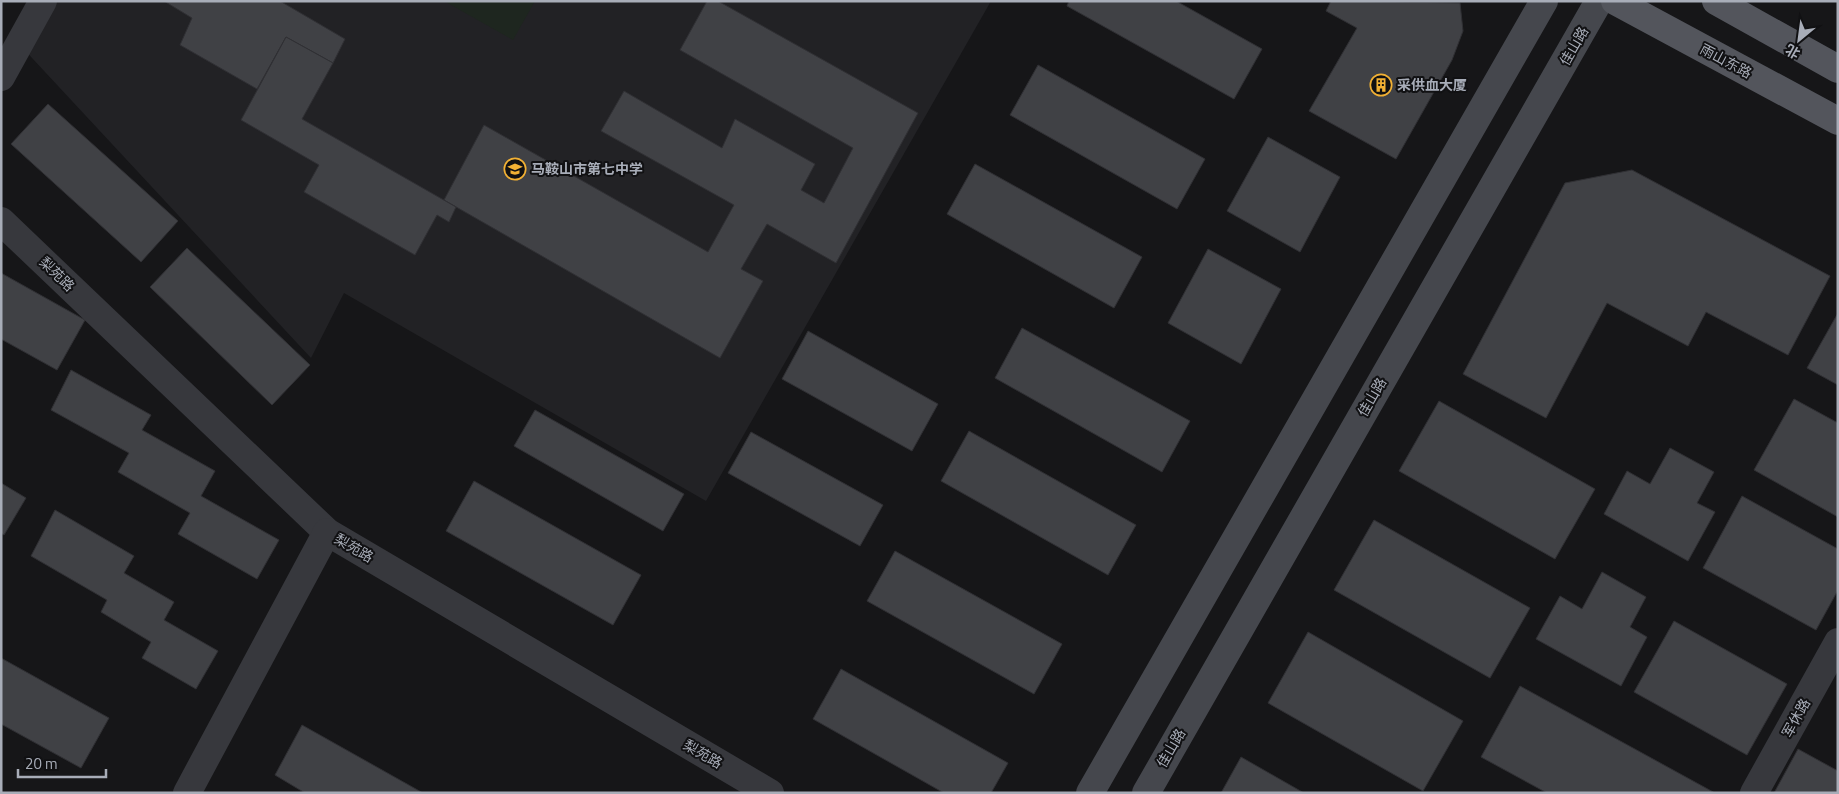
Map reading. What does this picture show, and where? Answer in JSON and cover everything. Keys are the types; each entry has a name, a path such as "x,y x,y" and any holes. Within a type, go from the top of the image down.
{"main road":[{"name":"雨山东路","path":"1615,1 1838,121"},
{"path":"1716,1 1838,69"}],"street":[{"path":"1,77 43,1"},
{"path":"1090,793 1544,1"},
{"name":"佳山路","path":"1146,793 1599,1"},
{"name":"梨苑路","path":"1,221 327,532 770,793"},
{"path":"187,793 327,532"},
{"name":"军休路","path":"1754,793 1838,642"}],"shaded area":[{"name":"马鞍山市第七中学","path":"43,1 991,1 706,501 344,293 311,358 19,44"},
{"path":"444,1 535,1 513,40"}],"building":[{"path":"164,1 280,1 345,39 333,63 286,37 257,89 180,45 192,18"},
{"path":"707,1 718,1 918,113 836,263 767,224 741,269 763,281 720,358 444,200 484,125 708,252 734,205 601,131 624,91 722,148 735,119 815,164 801,190 824,203 853,148 680,50"},
{"path":"1069,1 1176,1 1262,49 1234,99 1067,6"},
{"name":"采供血大厦","path":"1331,1 1460,3 1463,31 1452,60 1396,159 1309,111 1357,28 1326,11"},
{"path":"286,37 333,63 302,119 456,207 449,222 437,215 415,255 304,192 319,165 241,120"},
{"path":"1038,65 1205,159 1177,209 1010,115"},
{"path":"48,104 178,221 141,262 11,144"},
{"path":"1268,137 1340,177 1300,252 1227,211"},
{"path":"975,164 1142,257 1114,308 947,214"},
{"path":"1632,170 1830,276 1788,355 1706,312 1688,346 1607,303 1546,418 1463,374 1565,183"},
{"path":"187,248 310,365 272,405 150,287"},
{"path":"1208,249 1281,289 1241,364 1168,323"},
{"path":"1,273 85,320 57,370 1,339"},
{"path":"1838,313 1838,385 1807,368"},
{"path":"1022,328 1190,421 1162,472 995,378"},
{"path":"808,331 938,404 912,451 782,379"},
{"path":"71,370 151,415 142,430 215,471 201,496 279,540 257,579 178,534 190,513 118,472 129,453 51,410"},
{"path":"1794,399 1838,423 1838,517 1754,470"},
{"path":"1439,401 1595,489 1555,559 1399,471"},
{"path":"535,410 684,494 663,531 514,446"},
{"path":"969,431 1136,525 1108,575 941,481"},
{"path":"751,432 883,505 860,546 728,473"},
{"path":"1670,448 1714,472 1697,503 1715,512 1688,561 1604,514 1627,471 1650,484"},
{"path":"474,481 641,575 613,625 446,531"},
{"path":"1,483 26,498 4,535 1,533"},
{"path":"1742,496 1838,549 1838,590 1816,630 1703,568"},
{"path":"55,510 134,556 124,573 174,602 164,620 218,651 196,689 142,658 151,642 101,612 107,600 31,556"},
{"path":"1374,520 1530,608 1490,678 1334,590"},
{"path":"895,551 1062,644 1034,694 867,601"},
{"path":"1602,572 1646,597 1630,627 1647,637 1621,686 1536,639 1560,596 1582,609"},
{"path":"1674,621 1787,684 1747,755 1634,692"},
{"path":"1308,632 1463,721 1423,791 1268,703"},
{"path":"1,658 109,718 81,768 1,724"},
{"path":"841,669 1008,763 991,793 944,793 813,719"},
{"path":"1520,686 1715,793 1547,793 1481,757"},
{"path":"302,725 423,793 305,793 275,775"},
{"path":"1798,749 1838,771 1838,793 1774,793"},
{"path":"1241,757 1304,793 1221,793"}],"place":[{"name":"采供血大厦","path":"1381,85"},
{"name":"马鞍山市第七中学","path":"515,169"}]}
